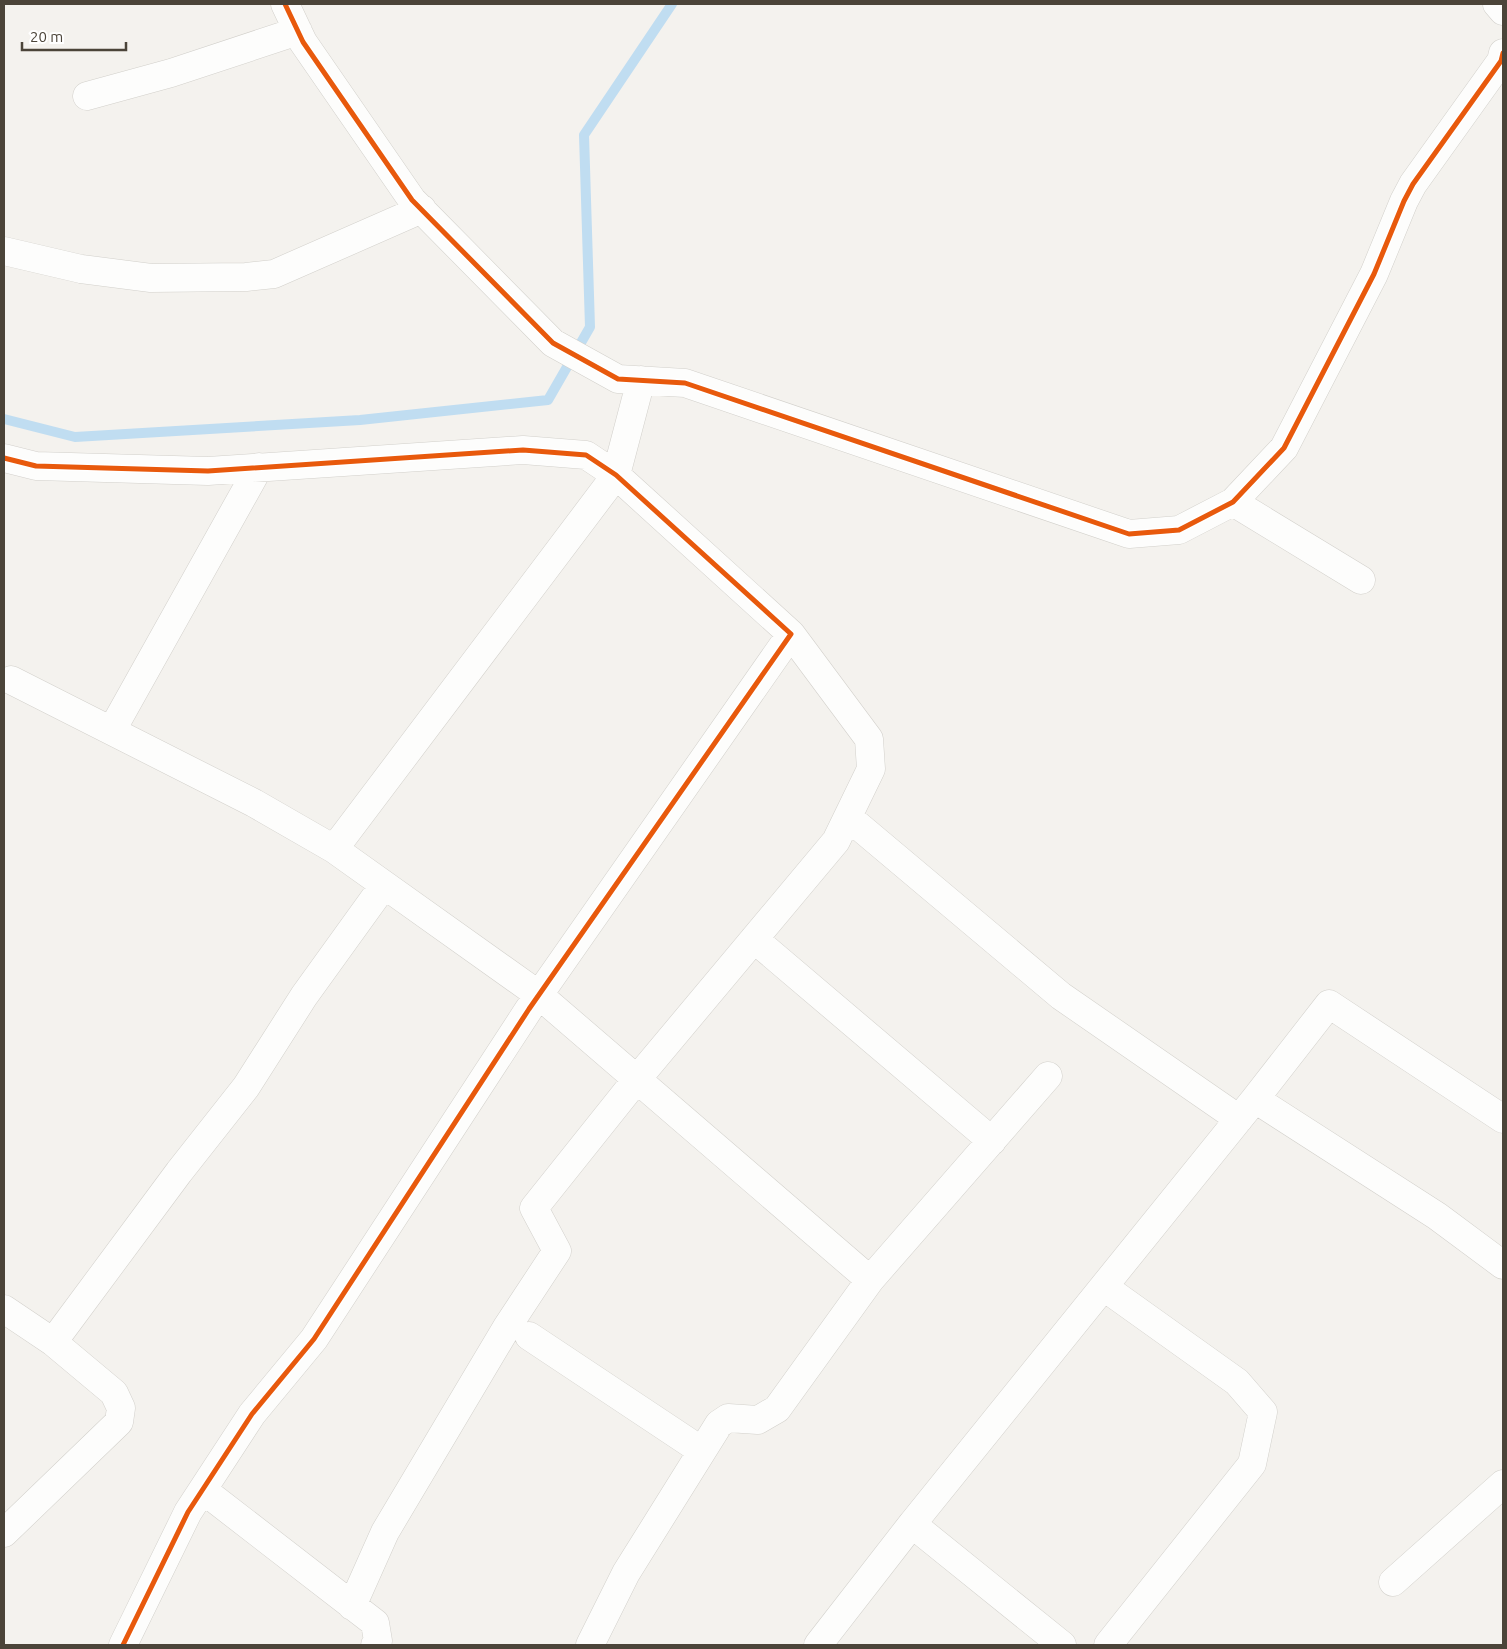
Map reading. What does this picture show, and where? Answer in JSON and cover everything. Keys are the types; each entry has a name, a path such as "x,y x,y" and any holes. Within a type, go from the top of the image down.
{"street":[{"path":"285,4 303,42 412,200 553,343 629,380 686,383 1129,534 1179,530 1233,502 1284,448 1374,274 1413,184 1503,57"},
{"path":"1497,4 1503,11"},
{"path":"87,96 171,73 298,31"},
{"path":"4,251 81,268 151,278 246,277 274,274 422,209"},
{"path":"334,849 616,475 629,380"},
{"path":"5,462 36,466 208,471 523,450 586,455 616,475 791,634 869,739 871,769 836,841 637,1079 534,1208 557,1251 507,1327 385,1532 352,1606"},
{"path":"112,730 259,467"},
{"path":"1233,502 1361,580"},
{"path":"123,1645 188,1512 252,1414 314,1339 540,995 791,634"},
{"path":"11,680 254,803 334,849 540,995 870,1280"},
{"path":"848,817 1061,996 1247,1109 1437,1216 1503,1265"},
{"path":"53,1342 179,1172 246,1087 304,996 384,885"},
{"path":"754,939 992,1141"},
{"path":"818,1645 912,1524 1247,1109 1329,1004 1503,1119"},
{"path":"590,1645 626,1573 719,1424 728,1418 758,1420 776,1408 870,1280 1048,1076"},
{"path":"1104,1287 1236,1382 1263,1412 1252,1464 1108,1645"},
{"path":"4,1309 53,1342 114,1393 121,1408 119,1422 4,1533"},
{"path":"528,1336 702,1451"},
{"path":"1393,1582 1503,1484"},
{"path":"203,1490 375,1623 378,1641 375,1645"},
{"path":"912,1524 1062,1645"}],"waterway":[{"path":"4,419 75,437 360,420 548,400 590,327 584,135 672,4"}],"cycle path":[{"path":"285,4 303,42 412,200 553,343 618,379 685,383 1129,534 1179,530 1233,502 1284,448 1374,274 1413,184 1501,61 1503,53"},
{"path":"4,458 36,466 208,471 523,450 586,455 616,475 791,634 529,1009 314,1339 252,1414 188,1512 123,1645"}]}
